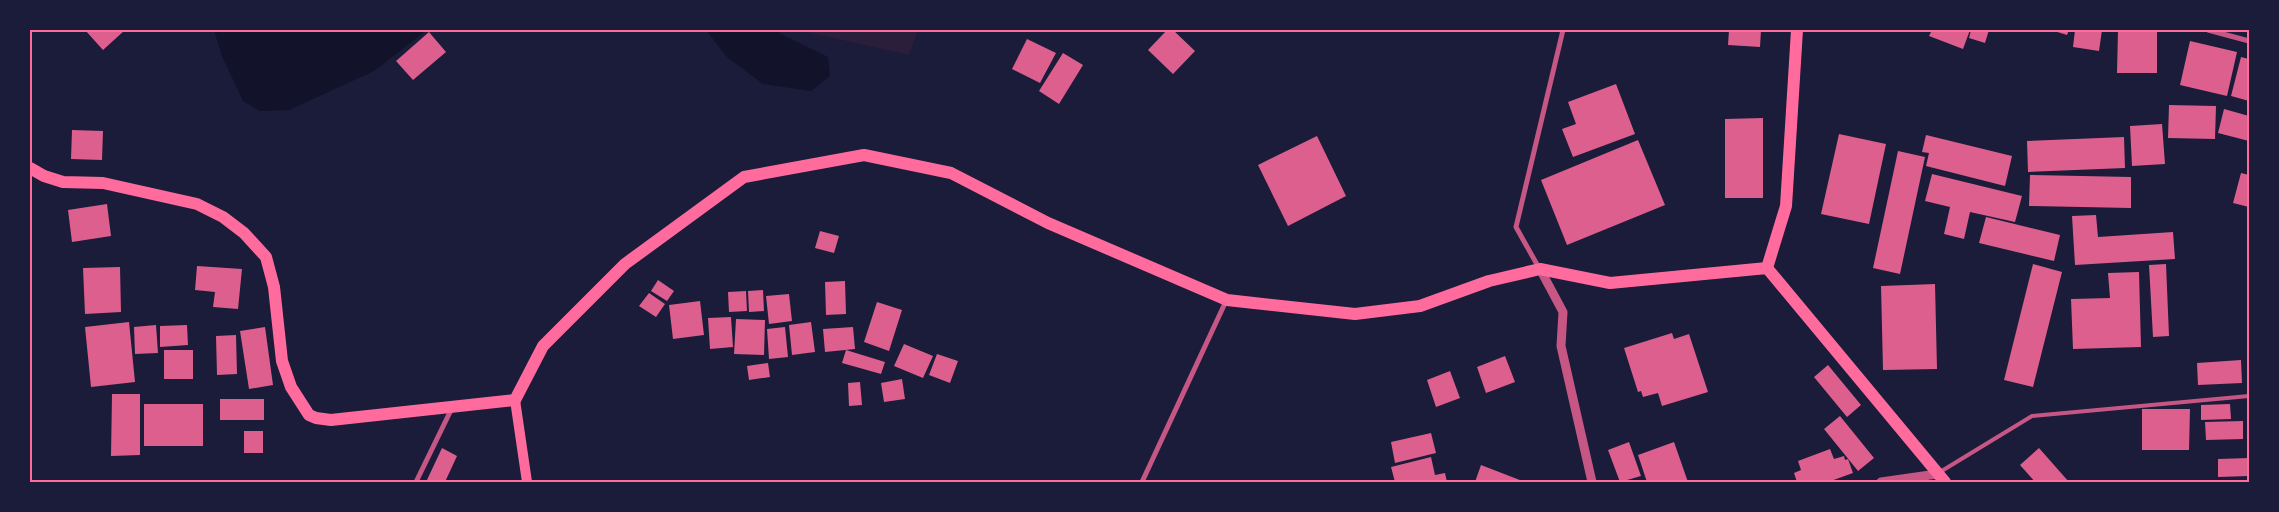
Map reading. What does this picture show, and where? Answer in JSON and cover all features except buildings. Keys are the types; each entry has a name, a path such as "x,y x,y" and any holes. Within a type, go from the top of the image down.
{"main road":[{"path":"1767,268 1786,206 1797,30"},
{"path":"527,482 515,400 543,346 625,264 744,177 864,155 951,173 1048,223 1227,300 1355,314 1420,306 1489,281 1540,269 1610,283 1767,268"},
{"path":"30,168 44,176 64,182 103,183 197,204 223,217 244,233 266,256 274,287 282,361 291,387 309,415 331,420 515,400"},
{"path":"1767,268 1941,478"}],"street":[{"path":"1563,30 1516,227 1562,312 1561,346 1592,482"},
{"path":"2208,30 2249,41"},
{"path":"1142,482 1227,300"},
{"path":"416,482 452,406"},
{"path":"1884,482 1941,478"}],"lane":[{"path":"1941,478 2032,416 2249,396"}],"shaded area":[{"path":"214,30 427,30 374,71 289,110 260,111 243,101 222,56"},
{"path":"706,30 776,30 828,57 830,76 811,91 763,84 727,57"},
{"path":"798,30 918,30 909,55"}]}
